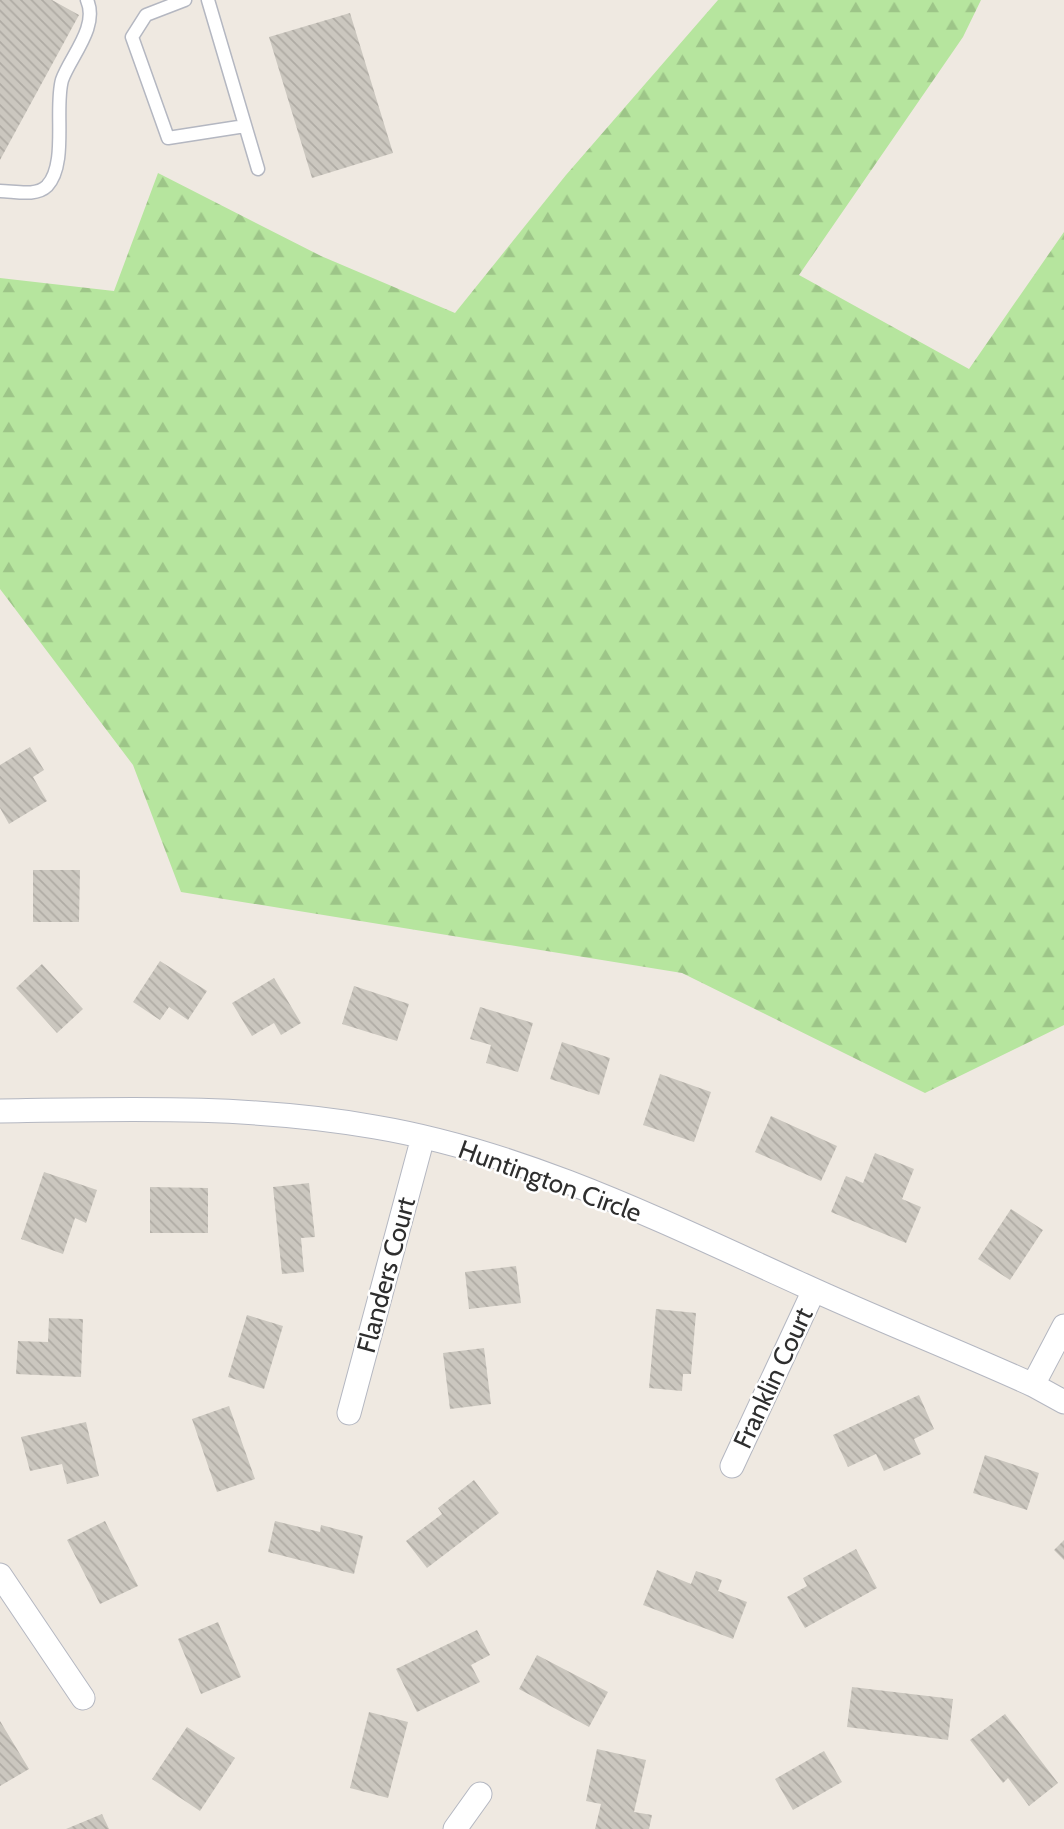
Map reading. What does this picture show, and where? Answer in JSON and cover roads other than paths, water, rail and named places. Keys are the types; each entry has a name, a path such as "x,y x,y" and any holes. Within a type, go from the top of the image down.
{"street":[{"name":"Huntington Circle","path":"0,1111 252,1112 315,1117 423,1137 534,1170 680,1228 1032,1385 1064,1402"},
{"name":"Flanders Court","path":"349,1413 423,1137"},
{"name":"Franklin Court","path":"732,1466 814,1290"},
{"path":"1032,1385 1064,1326"},
{"path":"0,1576 83,1699"},
{"path":"455,1829 480,1794"}],"lane":[{"path":"0,191 34,192 47,186 56,168 62,81 83,42 88,20 87,0"},
{"path":"185,0 146,15 132,37 168,138 245,126"},
{"path":"208,0 258,169"}]}
